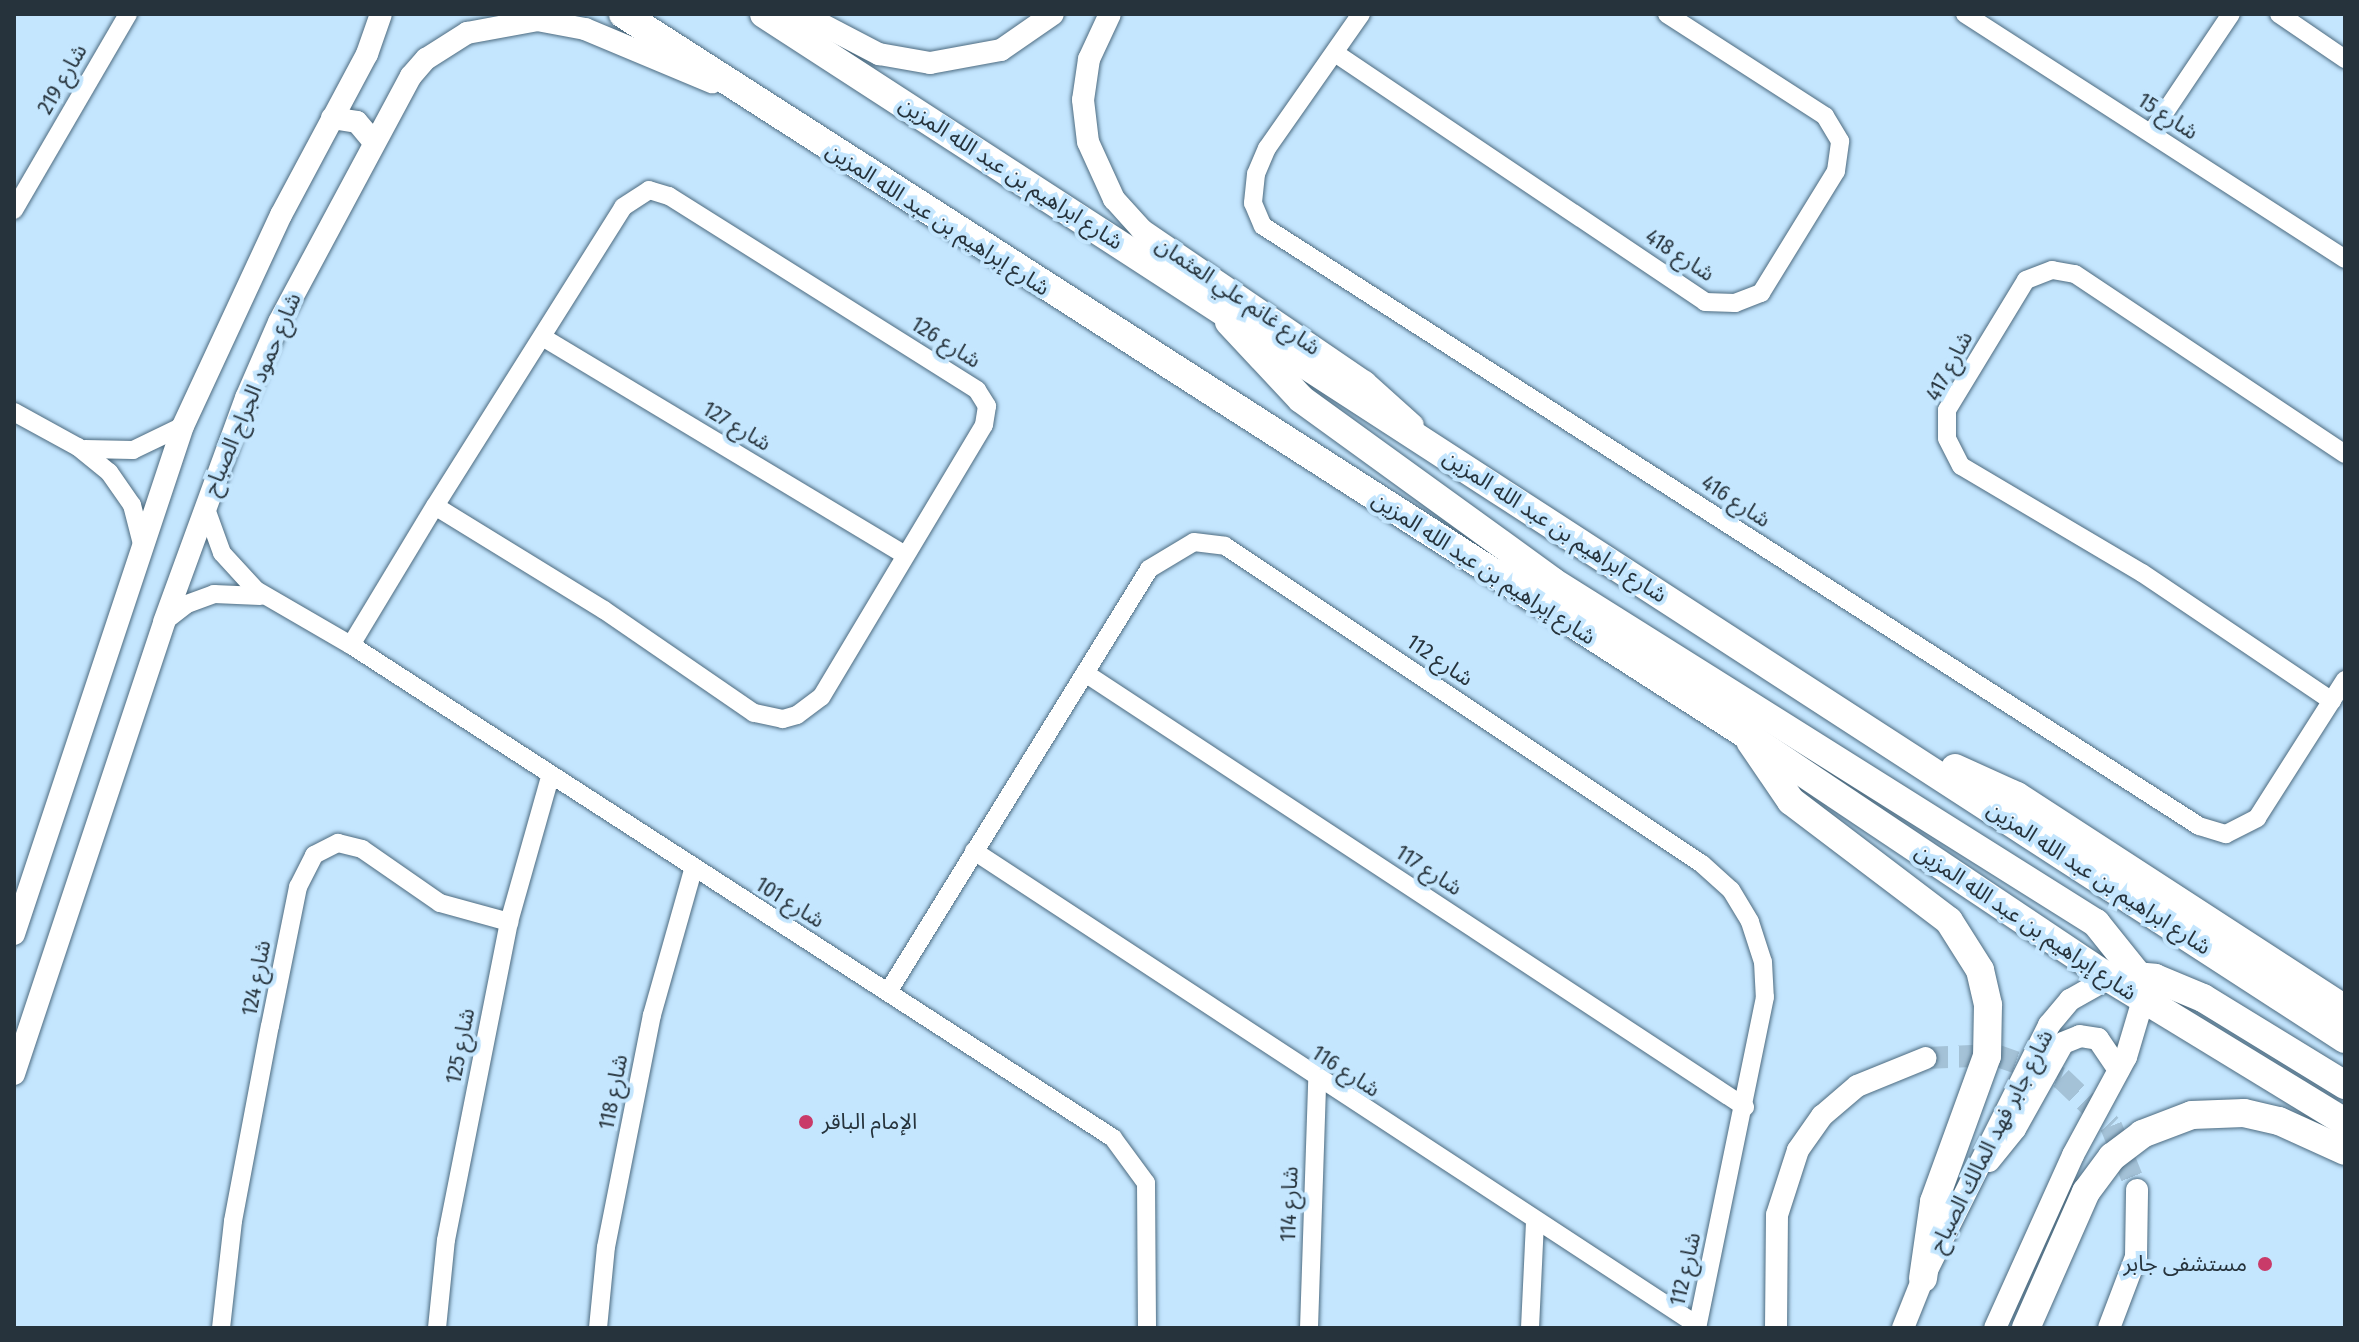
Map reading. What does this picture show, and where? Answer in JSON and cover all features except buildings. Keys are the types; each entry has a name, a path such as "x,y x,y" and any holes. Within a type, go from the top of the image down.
{"main road":[{"name":"شارع إبراهيم بن عبد الله المزين","path":"623,14 744,95 1748,736 2109,978 2140,987 2345,1122"},
{"name":"شارع ابراهيم بن عبد الله المزين","path":"764,14 1916,757 2345,1039"},
{"path":"1217,305 1250,350 1301,399 1552,581 2078,909 2112,938 2140,987 2203,998 2345,1085"},
{"path":"1748,736 1791,801 1933,907 1962,936 1980,970 1988,1005 1987,1056 1934,1202 1923,1278"},
{"path":"1916,757 1978,777 2017,796 2345,1009"},
{"path":"2026,1328 2086,1192 2112,1157 2142,1134 2192,1115 2244,1113 2279,1121 2345,1151"}],"street":[{"name":"شارع 219","path":"14,210 128,14"},
{"name":"شارع حمود الجراح الصباح","path":"14,934 183,426 332,118 367,54 381,14"},
{"path":"802,14 879,54 930,63 1001,50 1053,14"},
{"name":"شارع غانم علي العثمان","path":"1110,14 1089,59 1083,100 1091,152 1114,199 1159,243 1365,382 1442,454"},
{"name":"شارع 416","path":"1361,14 1267,148 1256,174 1253,203 1263,226 2199,826 2226,834 2257,818 2345,680"},
{"name":"شارع 418","path":"1335,53 1705,302 1735,303 1761,293 1836,171 1840,141 1825,116 1667,14"},
{"path":"2151,133 2231,14"},
{"path":"2279,14 2345,59"},
{"name":"شارع 15","path":"1968,15 2345,259"},
{"name":"شارع حمود الجراح الصباح","path":"14,1074 164,622 205,506 279,322 373,141 426,59 467,33 513,21 585,29 744,95"},
{"path":"332,118 357,122 373,141"},
{"name":"شارع 126","path":"351,645 435,506 629,199 649,190 669,196 983,397 984,425 821,697 797,715 768,718 435,506"},
{"name":"شارع 417","path":"2332,701 2142,573 1961,466 1947,438 1947,410 2026,280 2052,270 2075,274 2345,454"},
{"name":"شارع 127","path":"544,338 905,555"},
{"path":"14,412 78,447 122,488 142,544"},
{"path":"78,447 133,450 183,426"},
{"name":"شارع 101","path":"205,506 222,553 243,579 271,599 351,645 693,870 1092,1121 1130,1155 1146,1183 1147,1328"},
{"name":"شارع 112","path":"888,992 1149,569 1194,542 1225,546 1702,864 1731,890 1750,922 1763,962 1765,997 1745,1107 1697,1326"},
{"name":"شارع 101","path":"164,622 187,604 214,594 243,592 271,599"},
{"name":"شارع 117","path":"1085,673 1745,1107"},
{"name":"شارع 125","path":"437,1328 446,1240 509,922 550,777"},
{"name":"شارع 124","path":"221,1328 233,1221 273,1011 298,887 314,855 338,843 362,849 440,903 509,922"},
{"name":"شارع 116","path":"974,851 1317,1081 1697,1326"},
{"name":"شارع 118","path":"598,1328 606,1247 652,1015 693,870"},
{"name":"شارع جابر فهد المالك الصباح","path":"1903,1328 1923,1278 1973,1174 2055,1016 2079,993 2109,978"},
{"path":"1995,1328 2073,1155 2119,1070 2140,987"},
{"path":"1973,1174 2015,1129 2063,1043 2080,1036 2098,1039 2119,1070"},
{"path":"1776,1328 1777,1215 1798,1150 1822,1116 1857,1086 1926,1058"},
{"name":"شارع 114","path":"1309,1328 1317,1081"},
{"path":"2109,1328 2136,1257 2137,1190"},
{"path":"1530,1328 1535,1222"}],"tunnel":[{"path":"1926,1058 1995,1055 2061,1078 2111,1126 2137,1190"}],"place":[{"name":"الإمام الباقر","path":"806,1122"},
{"name":"مستشفى جابر","path":"2265,1264"}]}
